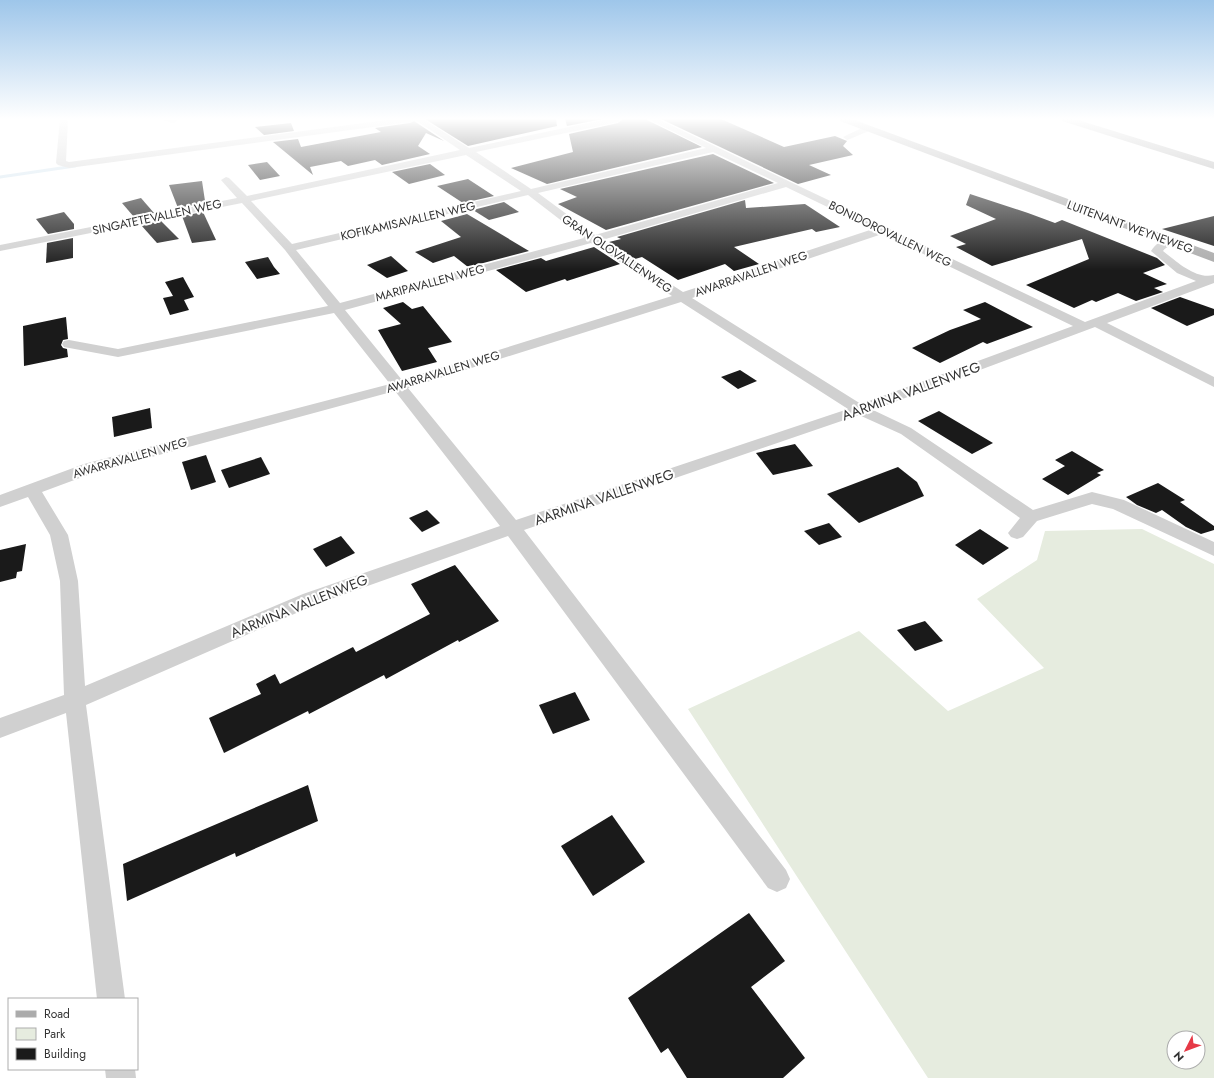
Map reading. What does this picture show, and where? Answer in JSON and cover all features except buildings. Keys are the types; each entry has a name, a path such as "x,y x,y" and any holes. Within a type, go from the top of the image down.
{"main road":[{"name":"LUITENANT WEYNEWEG","path":"977,169 1214,258"}],"street":[{"name":"SINGATETEVALLEN WEG","path":"0,248 243,200 388,169"},
{"name":"GRAN OLOVALLENWEG","path":"495,169 530,192 594,240 860,410 906,431 1031,517"},
{"name":"KOFIKAMISAVALLEN WEG","path":"289,248 627,169"},
{"name":"BONIDOROVALLEN WEG","path":"756,169 882,230 1214,383"},
{"path":"226,180 289,248 512,528 777,879"},
{"name":"MARIPAVALLEN WEG","path":"69,344 118,353 337,308 594,240 787,184"},
{"name":"AWARRAVALLEN WEG","path":"0,501 90,468 399,386 682,297 882,230"},
{"path":"1170,242 1160,246 1157,251 1181,270 1211,280"},
{"name":"AARMINA VALLENWEG","path":"0,728 75,700 310,599 512,528 860,410 1211,280"},
{"path":"32,489 59,536 69,581 75,700 111,998"},
{"path":"1017,533 1031,517 1092,498 1118,504 1214,550"}],"green space":[{"path":"1142,529 1214,564 1214,1078 928,1078 688,709 859,631 948,711 1044,668 977,599 1037,560 1045,531"}],"waterway":[{"path":"0,177 52,169"}]}
